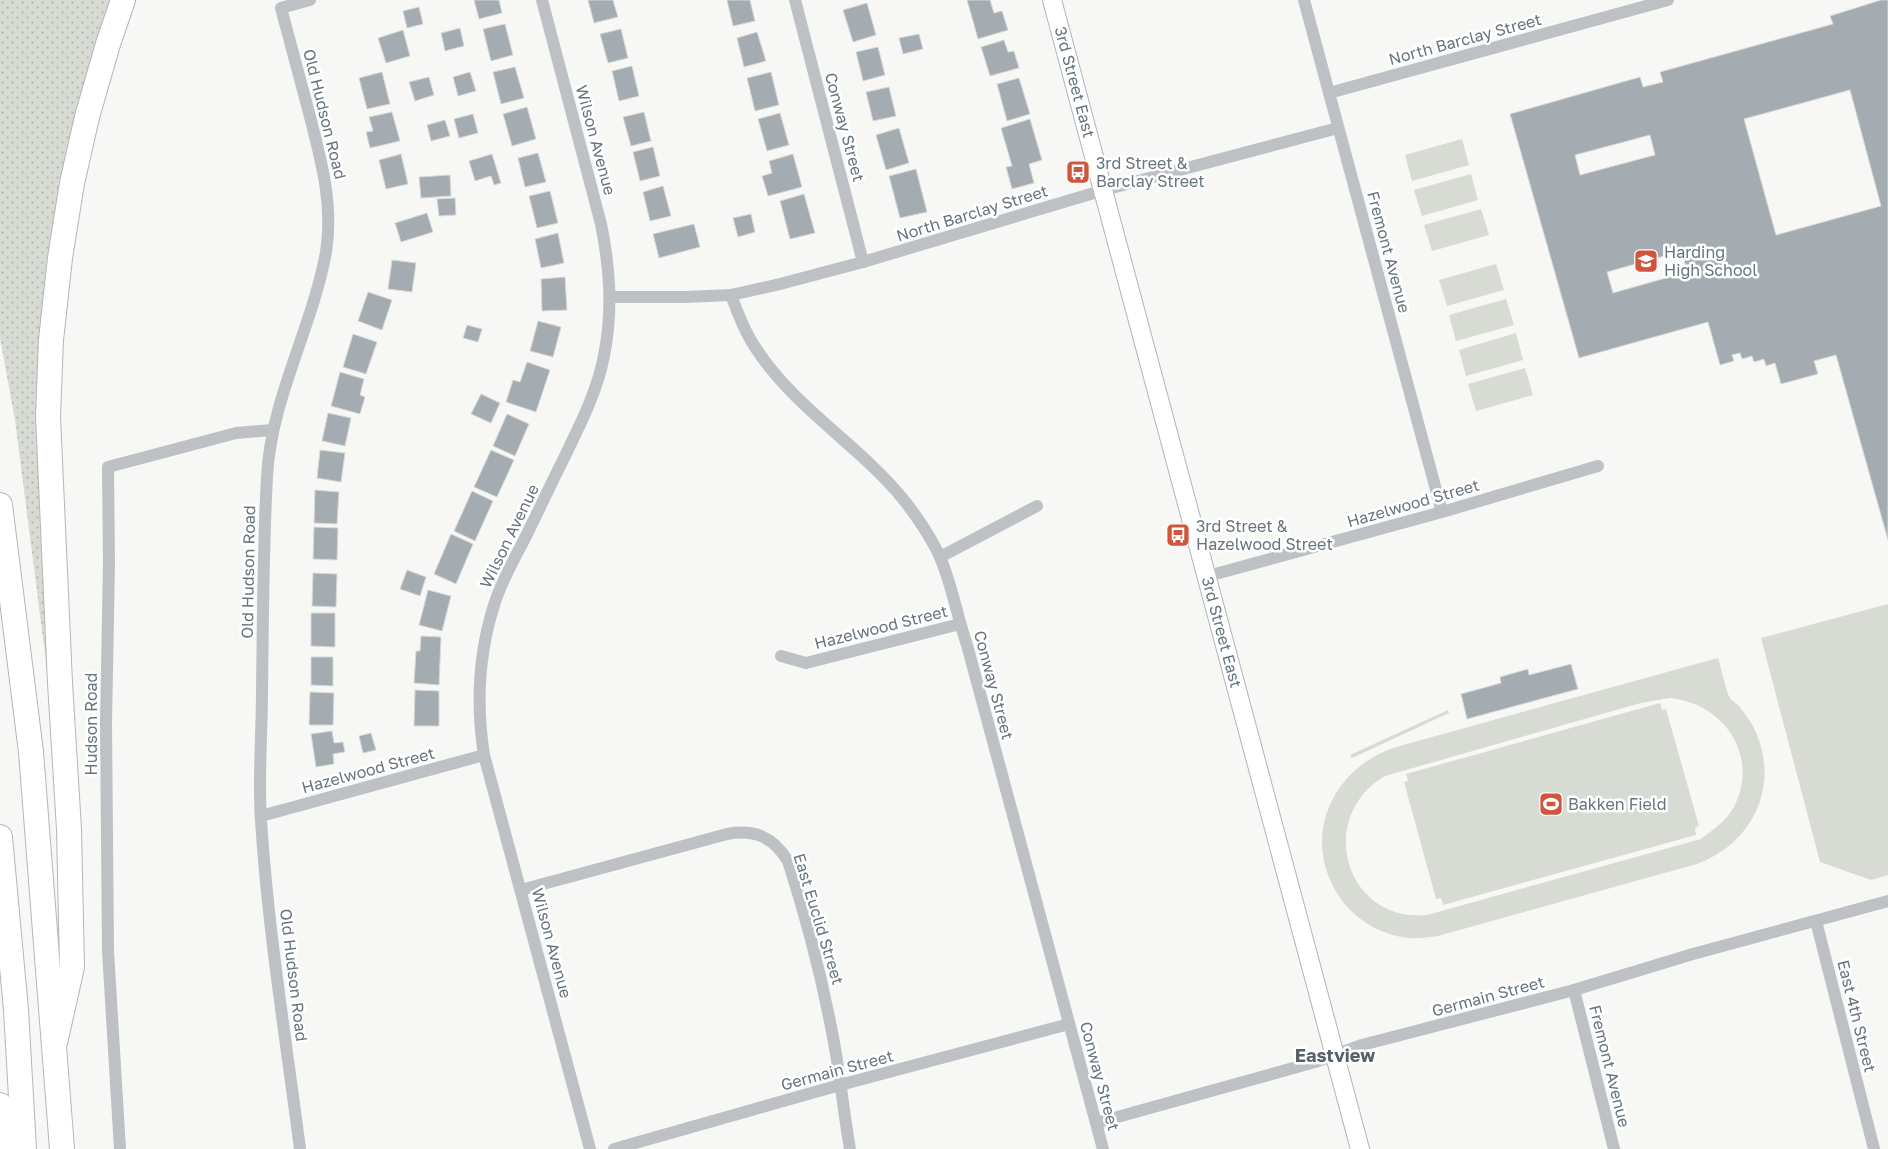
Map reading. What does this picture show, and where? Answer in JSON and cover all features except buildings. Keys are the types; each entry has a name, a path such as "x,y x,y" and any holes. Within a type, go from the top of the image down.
{"highway":[{"path":"55,1043 72,967 69,829 48,416 51,340 60,258 72,183 87,117 123,0"},
{"path":"0,505 32,752 62,1149"},
{"path":"0,837 16,1010 24,1149"},
{"path":"0,1105 5,1149"}],"street":[{"name":"Old Hudson Road","path":"300,1149 270,916 261,816 264,524 267,469 272,430 321,278 328,218 321,158 281,8 310,0"},
{"name":"Wilson Avenue","path":"542,0 601,224 608,261 609,327 604,357 596,386 581,423 495,601 486,635 480,672 479,710 484,755 590,1149"},
{"name":"Conway Street","path":"794,0 864,262"},
{"name":"3rd Street East","path":"1052,0 1208,576 1360,1149"},
{"name":"Fremont Avenue","path":"1304,0 1442,512"},
{"name":"North Barclay Street","path":"1329,93 1668,0"},
{"name":"North Barclay Street","path":"610,297 731,295 864,262 1104,190 1338,128"},
{"name":"Conway Street","path":"731,295 741,321 756,349 770,369 790,392 877,472 904,500 940,557 952,591 1103,1149"},
{"name":"Hudson Road","path":"120,1149 108,951 106,723 109,562 108,468 236,432 272,430"},
{"name":"Hazelwood Street","path":"1208,576 1442,512 1598,466"},
{"path":"940,557 1037,506"},
{"name":"Hazelwood Street","path":"781,656 806,663 960,624"},
{"name":"Hazelwood Street","path":"261,816 484,755"},
{"name":"East Euclid Street","path":"521,890 727,834 751,833 773,842 788,861 824,993 833,1034 850,1149"},
{"name":"Germain Street","path":"1096,1124 1335,1055 1362,1045 1574,990 1693,954 1888,901"},
{"name":"East 4th Street","path":"1816,921 1874,1149"},
{"name":"Fremont Avenue","path":"1574,990 1614,1149"},
{"name":"Germain Street","path":"614,1149 840,1085 1068,1024"}],"shaded area":[{"path":"0,0 115,0 61,210 49,685 15,420 0,338"},
{"path":"1462,139 1469,165 1412,181 1405,155"},
{"path":"1471,174 1478,200 1422,216 1414,190"},
{"path":"1481,209 1489,235 1432,251 1424,225"},
{"path":"1496,264 1504,290 1447,306 1439,280"},
{"path":"1506,299 1514,325 1456,341 1449,315"},
{"path":"1516,333 1523,360 1466,376 1459,350"},
{"path":"1525,368 1533,395 1476,411 1468,384"},
{"path":"1888,604 1888,875 1871,880 1820,862 1761,638"},
{"path":"1718,658 1730,698 1739,706 1757,735 1763,755 1765,775 1762,794 1756,812 1746,829 1716,855 1697,864 1438,936 1408,938 1379,930 1362,920 1347,907 1329,876 1323,853 1323,831 1328,809 1339,789 1354,771 1373,757 1396,747","holes":["1670,698 1689,702 1706,710 1721,721 1732,735 1739,751 1743,769 1741,788 1734,807 1715,829 1701,839 1427,915 1399,913 1376,902 1359,885 1349,864 1346,840 1350,816 1363,794 1385,776 1641,703"]},
{"name":"Bakken Field","path":"1660,703 1662,710 1666,709 1699,826 1695,828 1696,835 1443,905 1441,898 1436,899 1404,782 1408,781 1406,774"},
{"path":"1448,710 1449,713 1352,758 1350,755"}],"place":[{"name":"3rd Street & Barclay Street","path":"1078,172"},
{"name":"Harding High School","path":"1646,261"},
{"name":"3rd Street & Hazelwood Street","path":"1178,535"},
{"name":"Bakken Field","path":"1551,804"}],"district":[{"name":"Eastview","path":"1335,1055"}]}
